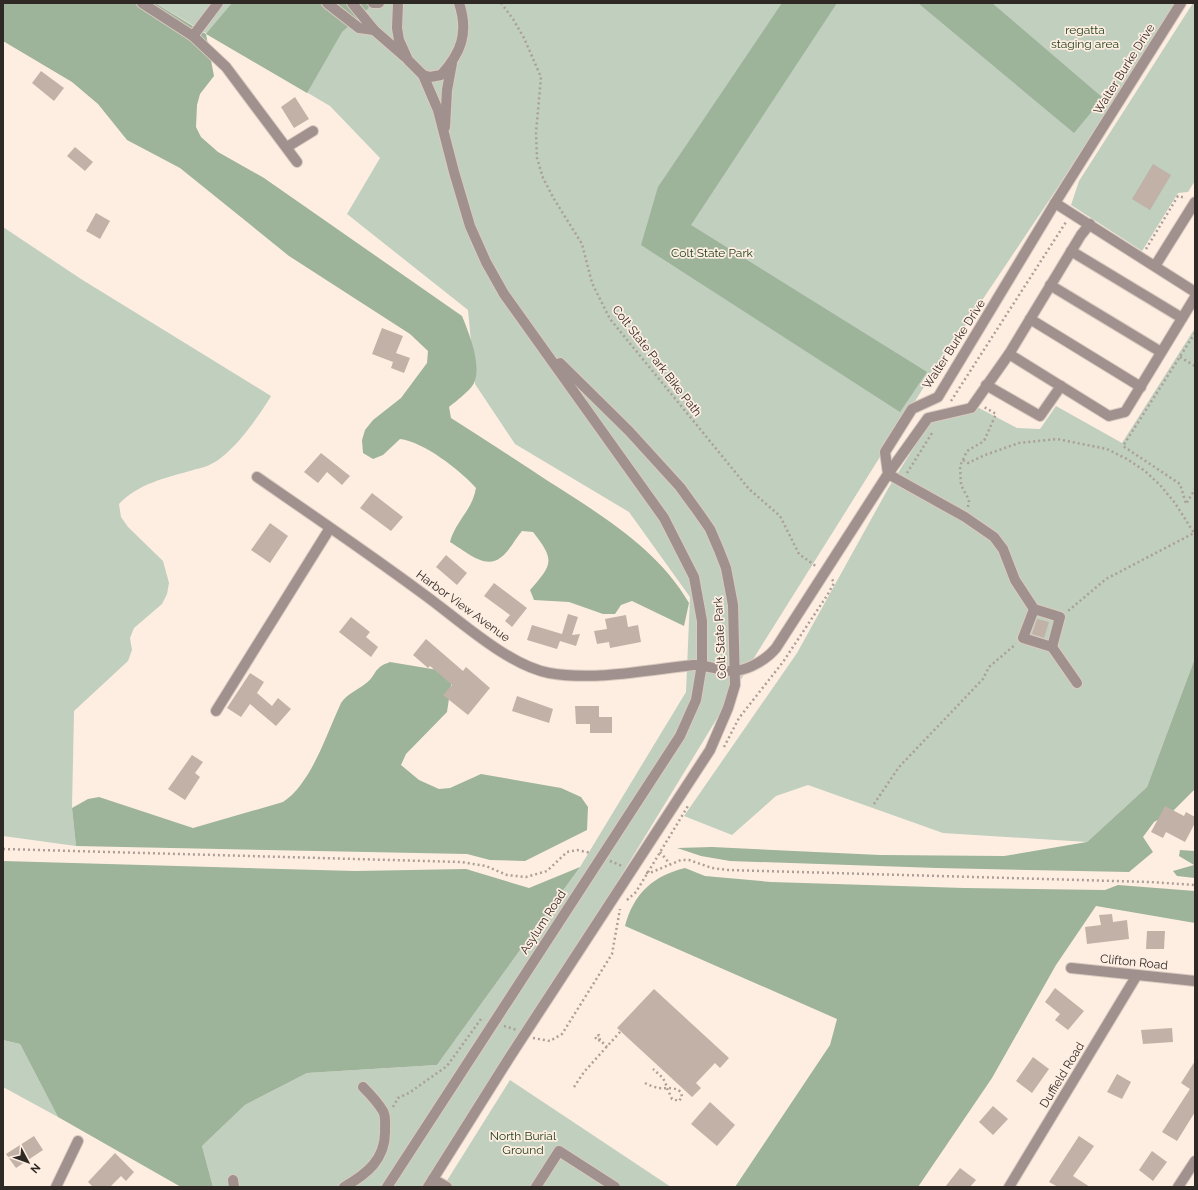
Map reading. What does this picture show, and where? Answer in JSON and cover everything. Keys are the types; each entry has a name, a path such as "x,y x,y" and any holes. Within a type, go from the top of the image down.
{"street":[{"path":"142,3 193,36 226,67 298,162"},
{"path":"193,36 218,3"},
{"path":"327,3 359,28 374,30"},
{"name":"Colt State Park","path":"352,3 374,30 423,75 438,110 470,226 480,251 504,294 646,492 678,543 694,577 699,600 703,632 702,664"},
{"path":"373,3 379,3"},
{"name":"Colt State Park","path":"398,3 397,28 399,40 408,60"},
{"name":"Colt State Park","path":"423,75 430,77 441,75 460,50 463,35 462,12 459,3"},
{"name":"Walter Burke Drive","path":"888,474 885,452 912,409 938,397 1055,203 1181,3"},
{"name":"Colt State Park","path":"445,135 447,90 452,61"},
{"path":"287,148 313,131"},
{"path":"1155,266 1192,198"},
{"path":"1055,203 1195,292"},
{"path":"734,671 762,661 770,656 888,474 928,418 971,408 1009,354 1071,251 1090,224"},
{"path":"1071,251 1182,318"},
{"path":"1050,285 1161,352"},
{"path":"1009,354 1109,416 1125,412 1195,297"},
{"path":"1030,319 1140,387"},
{"name":"Colt State Park","path":"431,1183 511,1055 710,750 736,685 734,671 731,592 726,568 710,529 696,508 652,456 551,354 531,330"},
{"path":"986,386 1040,416 1060,386"},
{"path":"888,474 965,518 994,538 1003,549 1015,580 1034,609 1060,617 1052,647"},
{"name":"Harbor View Avenue","path":"257,477 424,594 495,648 534,670 575,675 612,674 702,664 734,671"},
{"path":"216,711 330,528"},
{"path":"1034,609 1023,638 1052,647 1077,683"},
{"name":"Asylum Road","path":"387,1187 676,742 696,700 702,664"},
{"name":"Clifton Road","path":"1071,968 1195,981"},
{"name":"Duffield Road","path":"1009,1187 1137,975"},
{"path":"344,1187 367,1173 374,1166 384,1147 384,1112 363,1087"},
{"path":"56,1187 78,1141"},
{"path":"536,1187 559,1151 615,1187"},
{"path":"1178,1187 1195,1161"},
{"path":"431,1183 447,1187"}],"path":[{"name":"Colt State Park Bike Path","path":"501,3 524,38 541,77 536,133 537,158 543,178 554,199 582,244 592,283 610,319 749,489 780,516 799,554 824,572 834,583 783,662"},
{"path":"1146,250 1179,195 1186,198 1192,198"},
{"path":"902,482 943,414 1071,213"},
{"path":"1195,333 1123,446 1180,484 1186,504 1195,489"},
{"path":"1180,357 1195,366"},
{"path":"965,518 969,500 962,485 960,466 967,451 984,441 996,414 982,406 978,410"},
{"path":"962,460 968,464 985,455 1019,444 1057,439 1107,449 1145,470 1160,485 1178,508 1194,533 1106,579 1060,617"},
{"path":"874,804 899,767 983,679 989,666 1023,638"},
{"path":"660,852 670,864"},
{"path":"574,1086 584,1072 620,1032"},
{"path":"600,1040 607,1047"},
{"path":"645,1084 656,1088 667,1088 673,1088 680,1092 682,1097 678,1101 672,1100 667,1088 663,1078 653,1070"}],"green space":[{"path":"3,3 155,3 206,34 214,76 200,94 197,105 196,127 201,137 218,152 264,178 462,316 474,349 476,358 476,376 470,389 449,407 451,418 588,506 644,549 676,584 689,603 684,626 632,601 621,605 615,614 603,614 569,602 534,600 530,590 547,568 548,556 533,532 522,531 500,558 488,562 475,558 450,542 456,528 471,503 476,488 451,465 420,445 410,441 400,439 383,455 373,459 363,453 362,440 365,430 373,420 401,398 427,363 428,351 410,334 289,256 180,168 127,140 98,104 72,82 3,41"},
{"name":"Colt State Park","path":"155,3 1176,3 1058,187 922,390 757,653 511,1056 429,1187 213,1187 202,1146 245,1105 307,1073 437,1065 580,867 686,692 690,597 629,512 515,444 475,384 468,310 347,214 380,158 330,106"},
{"path":"232,3 374,3 342,32 307,93 206,34"},
{"path":"782,3 837,3 691,225 927,372 900,412 641,245 658,187"},
{"path":"918,3 992,3 1103,98 1074,133"},
{"path":"1193,3 1195,3 1195,181 1188,192 1178,193 1142,251 1071,205 1079,181"},
{"path":"3,227 81,279 271,396 245,433 221,458 206,466 144,486 135,491 119,504 121,517 128,527 163,561 169,583 167,594 162,604 134,628 130,638 132,650 128,661 74,711 72,808 76,846 3,836"},
{"path":"1195,328 1195,658 1147,787 1087,842 943,833 808,785 776,796 732,835 684,816 797,653 889,487 930,422 979,408 1017,428 1040,429 1056,406 1122,443"},
{"path":"1195,658 1195,789 1172,812 1154,822 1143,837 1153,852 1129,872 937,868 730,861 701,856 677,848 712,847 880,855 1004,856 1087,842 1147,787"},
{"path":"390,662 444,671 452,679 447,712 406,754 401,765 419,780 439,789 450,788 481,774 561,788 581,797 588,807 587,830 525,861 490,860 467,854 76,846 72,808 88,799 99,797 193,828 283,802 293,794 310,771 341,703 349,694 369,681 377,669"},
{"path":"1180,850 1195,851 1195,878 1177,876 1173,871 1194,865 1179,856"},
{"path":"3,861 355,871 466,869 529,888 580,867 437,1065 307,1073 245,1105 202,1146 213,1187 181,1187 58,1117 20,1044 3,1040"},
{"path":"685,868 705,876 771,882 964,888 1105,890 1118,885 1195,891 1195,923 1096,906 1056,965 992,1078 918,1187 735,1187 830,1045 837,1019 625,926 634,904 646,888 663,876"},
{"path":"3,1040 20,1044 58,1117 3,1087"},
{"name":"North Burial Ground","path":"510,1080 671,1187 443,1187"}],"building":[{"path":"41,71 64,88 54,101 32,83"},
{"path":"295,97 309,119 294,128 281,107"},
{"path":"75,147 93,162 85,171 67,156"},
{"path":"1153,164 1171,175 1150,210 1132,199"},
{"path":"96,213 110,221 100,239 86,231"},
{"path":"382,328 403,336 396,353 410,358 404,373 391,368 393,362 372,354"},
{"path":"321,453 350,476 342,485 327,472 318,483 304,472"},
{"path":"372,493 403,517 391,531 360,508"},
{"path":"270,523 288,536 270,563 251,550"},
{"path":"446,555 467,573 457,585 436,567"},
{"path":"494,583 527,608 512,627 505,621 510,615 484,596"},
{"path":"568,614 578,617 572,635 580,634 576,646 560,641 557,649 527,640 532,625 562,634"},
{"path":"626,615 628,627 638,625 641,642 610,648 609,642 597,644 594,631 607,629 605,619"},
{"path":"351,617 370,632 366,637 378,647 371,657 339,632"},
{"path":"1037,619 1049,622 1044,638 1032,634"},
{"path":"426,639 463,671 466,667 490,688 468,715 443,695 452,685 430,666 428,668 413,655"},
{"path":"250,673 264,682 257,693 272,706 278,698 291,709 276,726 250,704 241,717 227,708"},
{"path":"517,696 553,709 549,723 512,711"},
{"path":"575,706 599,706 599,717 612,717 612,733 590,733 590,724 576,724"},
{"path":"192,755 203,762 195,773 200,777 185,800 168,789"},
{"path":"1165,806 1184,816 1186,812 1195,817 1195,823 1185,842 1166,832 1163,838 1151,832"},
{"path":"1112,914 1113,922 1127,920 1129,939 1087,944 1085,927 1101,925 1099,915"},
{"path":"1147,931 1165,931 1164,949 1146,949"},
{"path":"1055,988 1084,1011 1068,1030 1055,1020 1060,1014 1045,1002"},
{"path":"654,989 729,1058 720,1068 715,1063 696,1083 701,1088 692,1097 617,1028"},
{"path":"1172,1028 1173,1042 1143,1044 1141,1030"},
{"path":"1033,1057 1049,1069 1032,1093 1016,1081"},
{"path":"1195,1061 1195,1112 1177,1141 1162,1132 1190,1089 1181,1083"},
{"path":"1117,1074 1131,1082 1122,1099 1107,1092"},
{"path":"710,1102 735,1125 717,1146 691,1124"},
{"path":"993,1106 1008,1119 993,1135 979,1122"},
{"path":"34,1136 43,1150 16,1168 6,1154"},
{"path":"1079,1136 1094,1146 1073,1176 1090,1187 1058,1187 1049,1182"},
{"path":"1152,1151 1167,1162 1153,1181 1139,1170"},
{"path":"115,1153 134,1172 126,1181 121,1176 110,1187 93,1187 88,1182"},
{"path":"960,1168 976,1180 970,1187 945,1187"}],"park label":[{"name":"regatta staging area","path":"1085,37"}]}
